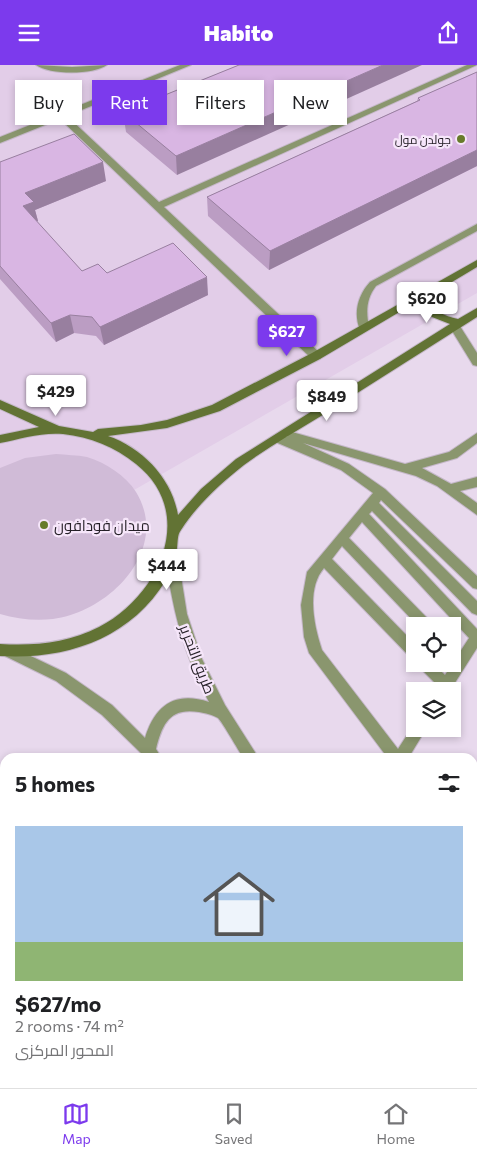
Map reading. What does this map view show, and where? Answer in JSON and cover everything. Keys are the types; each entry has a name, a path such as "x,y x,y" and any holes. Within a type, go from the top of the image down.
{"main road":[{"path":"0,439 31,432 62,430 88,433 141,429 192,417 216,407 316,356 477,263"},
{"path":"421,295 432,313 457,324"},
{"path":"174,529 205,492 222,476 259,449 477,312"},
{"path":"0,404 32,420 62,430"},
{"path":"5,651 41,651 72,645 101,633 126,617 147,597 162,574 171,551 174,529 171,506 166,492 149,467 132,452 112,441 88,433"}],"street":[{"path":"40,65 63,69 82,69 103,65"},
{"path":"82,107 187,65"},
{"path":"158,206 474,65"},
{"path":"0,140 37,125"},
{"path":"72,125 316,356"},
{"path":"364,327 361,309 366,291 373,284 477,227"},
{"path":"457,324 477,362"},
{"path":"281,436 406,468 432,478 472,501 477,510"},
{"path":"281,436 344,467 381,492 477,584"},
{"path":"406,468 453,455 477,437"},
{"path":"450,489 477,482"},
{"path":"381,492 314,572 309,588 307,605 311,637 316,653 392,753"},
{"path":"372,503 477,609"},
{"path":"362,514 477,637 461,654"},
{"path":"342,537 418,617"},
{"name":"طريق التحرير","path":"171,551 183,623 196,660 213,698 248,753"},
{"path":"324,559 406,644"},
{"path":"5,651 60,677 99,704 149,753"},
{"path":"431,672 439,682"},
{"path":"151,753 155,728 168,711 189,704 200,704 222,714"},
{"path":"404,753 414,737"}],"shaded area":[{"path":"0,65 477,65 477,293 0,567"},
{"path":"56,454 87,457 108,466 132,486 145,514 146,535 140,555 129,574 114,591 95,604 74,614 40,620 0,614 0,468 25,458"}],"building":[{"path":"239,65 383,65 347,81 274,80 274,113 264,117 264,80 202,80"},
{"path":"477,72 477,150 270,251 207,197 420,100 418,98"},
{"path":"177,90 177,125 247,125 176,156 139,125 167,125 167,94"},
{"path":"74,134 103,162 25,193 34,202 23,206 82,271 98,264 107,273 173,243 207,277 100,327 92,317 70,315 51,323 0,266 0,162"}],"place":[{"name":"جولدن مول","path":"461,139"},
{"name":"ميدان فودافون","path":"44,525"}]}
